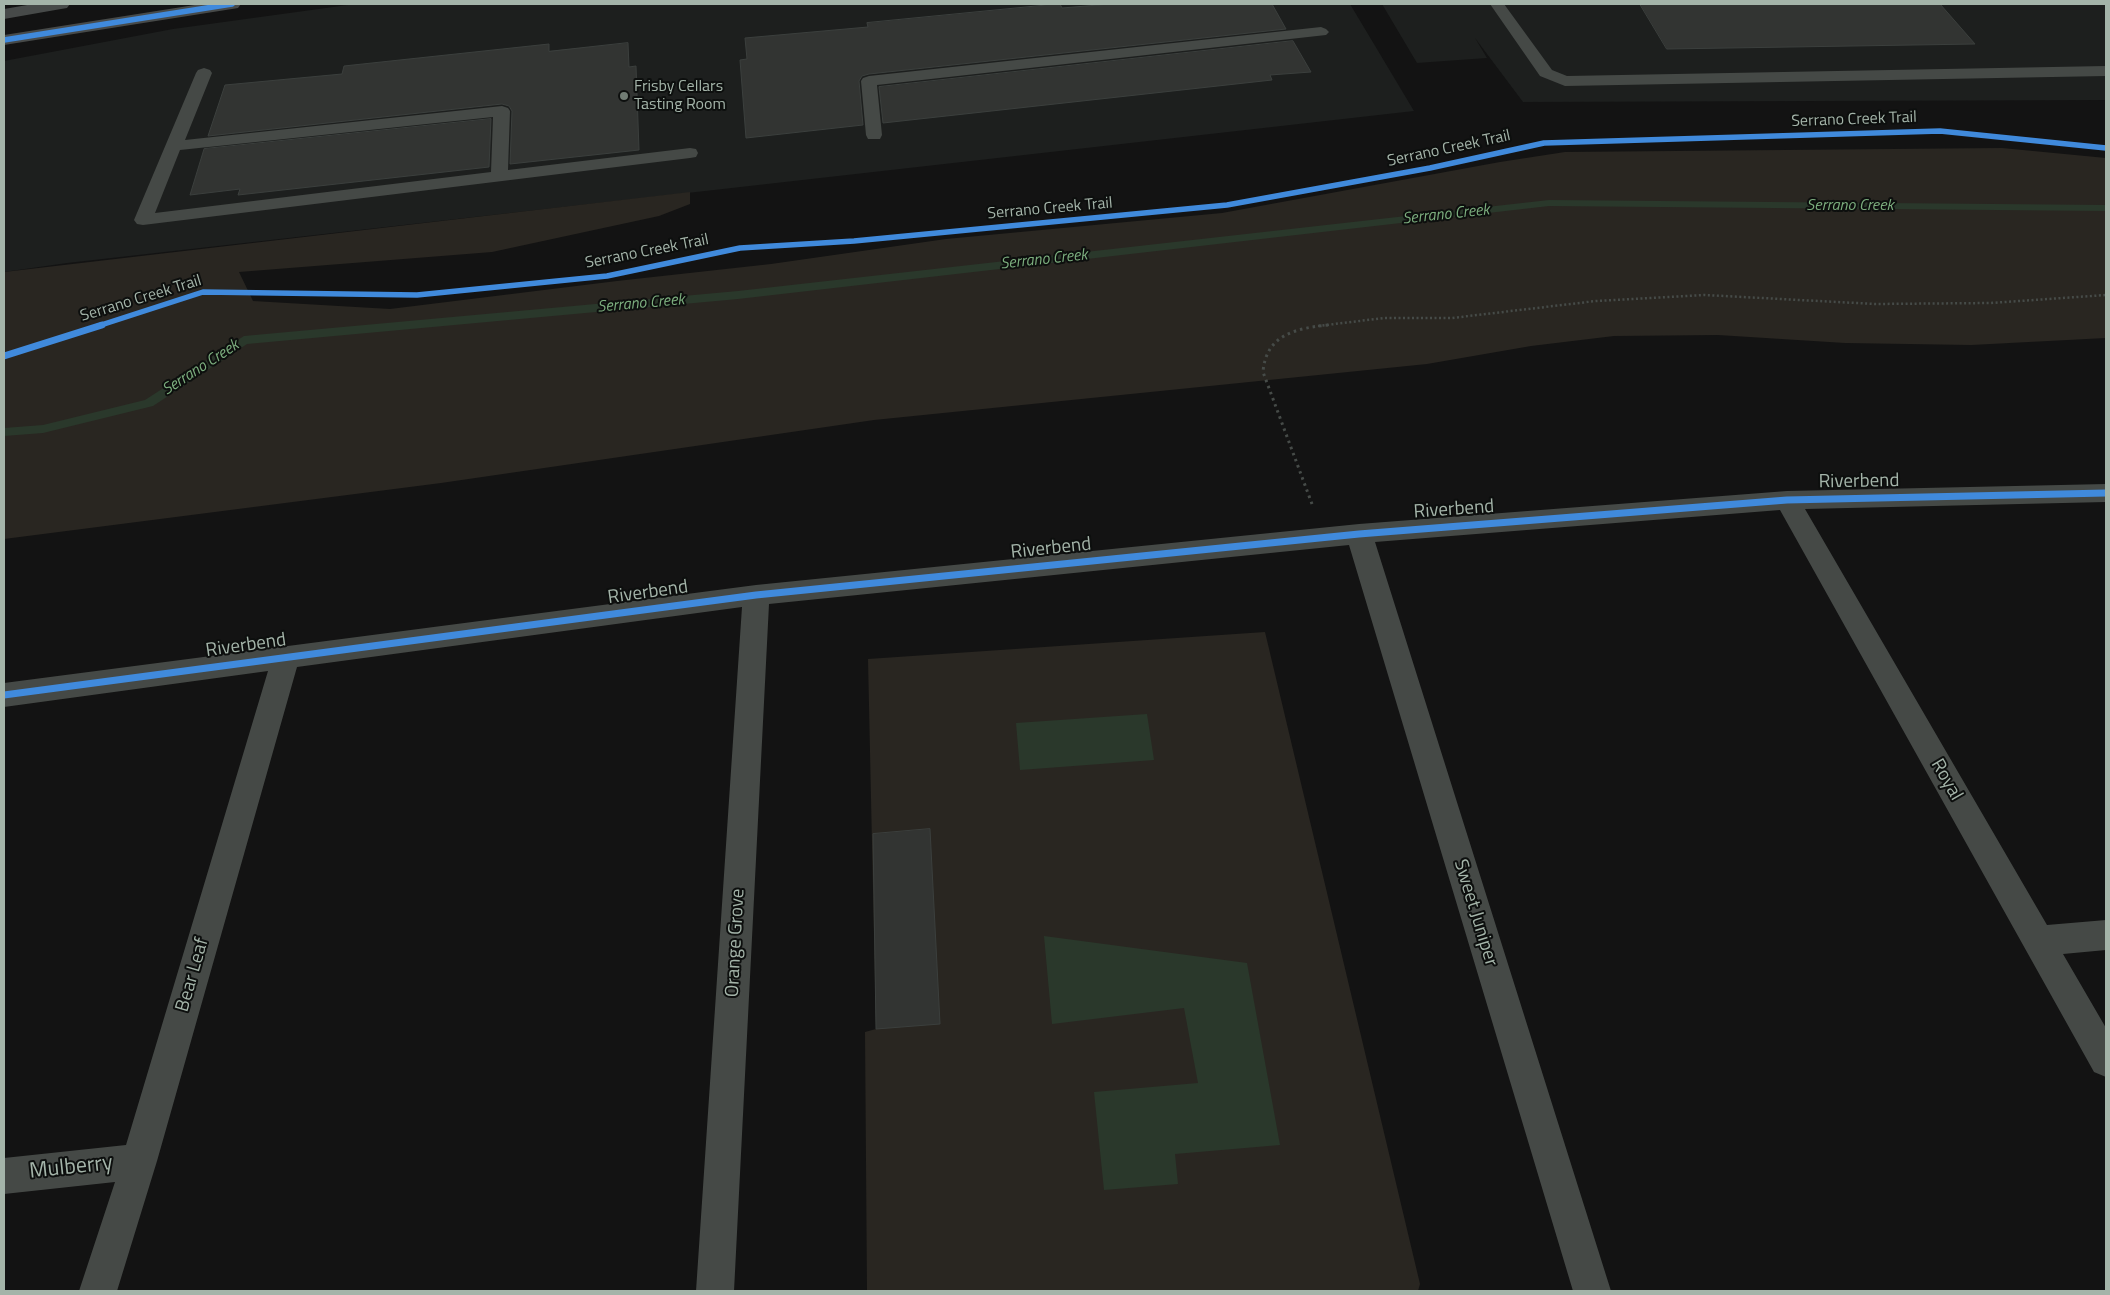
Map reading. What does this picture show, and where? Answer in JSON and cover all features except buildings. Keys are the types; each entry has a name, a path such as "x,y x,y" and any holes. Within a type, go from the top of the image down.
{"main road":[{"path":"4,14 61,4"},
{"path":"4,40 232,4"}],"street":[{"name":"Riverbend","path":"4,695 756,595 1325,537 1787,500 2106,493"},
{"name":"Royal","path":"1787,500 2106,1060"},
{"name":"Sweet Juniper","path":"1359,534 1592,1291"},
{"name":"Orange Grove","path":"715,1291 756,595"},
{"name":"Bear Leaf","path":"98,1291 286,657"},
{"path":"2037,941 2106,935"},
{"name":"Mulberry","path":"4,1176 138,1161"}],"lane":[{"path":"1498,4 1546,73 1565,81 2106,71"},
{"path":"874,135 869,81 1321,32"},
{"path":"204,73 143,220 690,153"},
{"path":"173,146 502,111 499,176"}],"path":[{"path":"1325,537 1264,372 1264,359 1271,347 1284,336 1300,328 1384,318 1452,318 1596,301 1705,295 1875,304 1991,303 2106,295"}],"shaded area":[{"path":"355,4 1350,4 1414,111 67,263 4,272 4,61 173,29"},
{"path":"1382,4 2106,4 2106,100 1523,102 1475,38 1487,58 1417,63"},
{"path":"2002,148 2106,158 2106,338 1971,345 1845,343 1718,335 1614,336 1531,346 1427,364 874,420 441,483 4,539 4,272 690,192 690,204 659,216 492,252 239,272 253,301 390,309 771,264 946,239 1222,213 1500,162 1565,152"},
{"path":"1265,632 1420,1284 1418,1291 867,1291 865,1032 876,1029 868,659"},
{"path":"1147,714 1154,760 1020,770 1016,723"},
{"path":"1044,936 1247,963 1280,1145 1175,1154 1178,1184 1104,1190 1094,1092 1198,1083 1184,1008 1052,1024"}],"waterway":[{"name":"Serrano Creek","path":"4,432 43,429 149,403 244,340 738,295 1549,203 2106,208"}],"cycle path":[{"path":"4,40 232,4"},
{"name":"Serrano Creek Trail","path":"4,356 203,292 417,295 607,276 740,248 854,241 1227,205 1430,168 1544,143 1940,131 2106,148"},
{"path":"4,695 756,595 1359,534 1787,500 2106,493"}],"place":[{"name":"Frisby Cellars Tasting Room","path":"624,96"}]}
